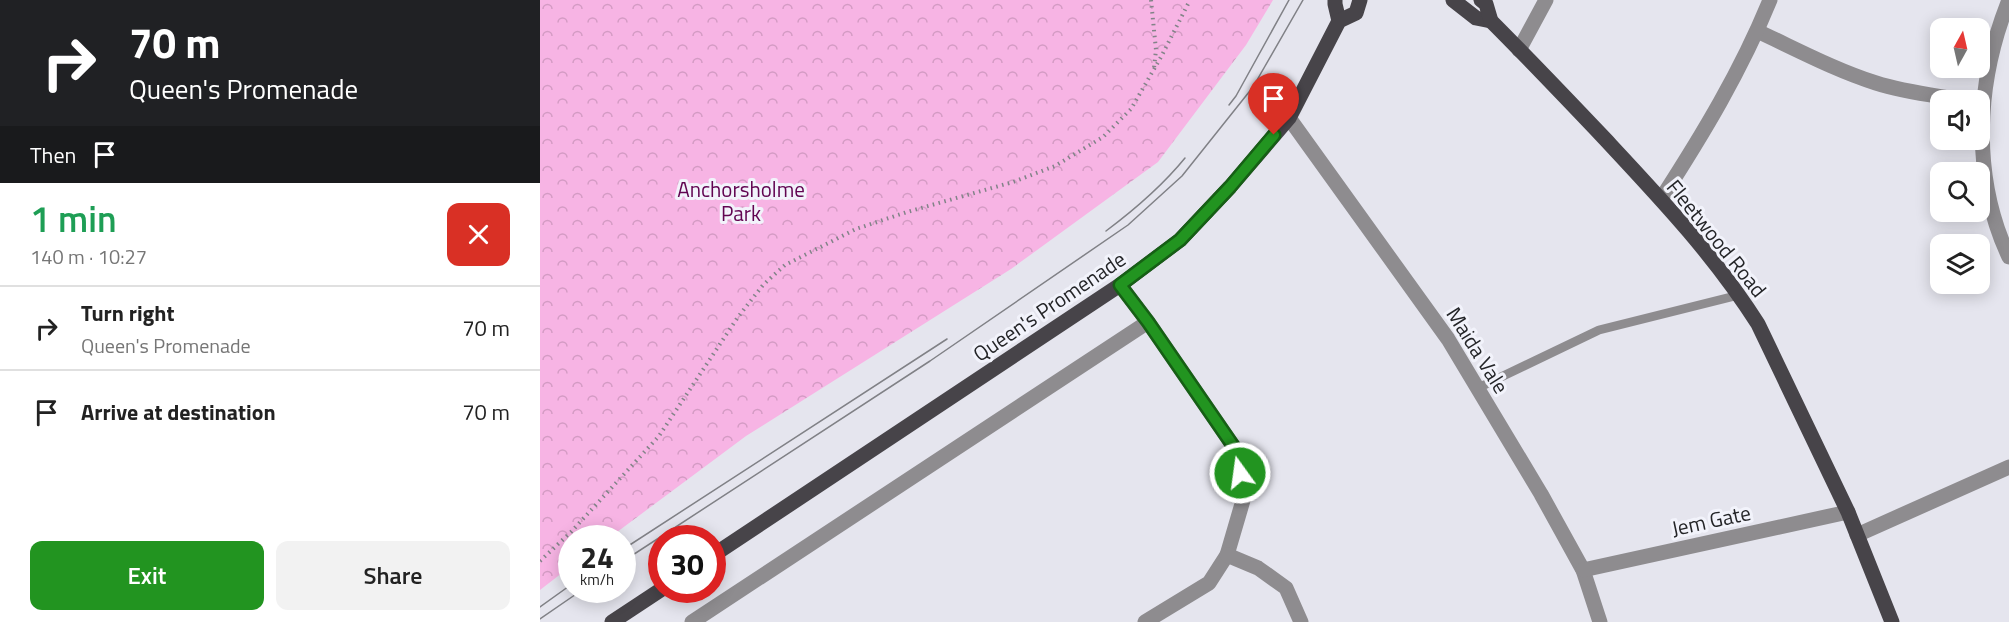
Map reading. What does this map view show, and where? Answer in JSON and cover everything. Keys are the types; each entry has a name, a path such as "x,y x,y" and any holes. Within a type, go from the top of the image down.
{"main road":[{"path":"1335,0 1339,21"},
{"name":"Queen's Promenade","path":"726,547 1120,285 1180,240 1230,187 1289,118 1339,21 1356,13 1360,0"},
{"name":"Fleetwood Road","path":"1453,0 1476,18 1491,21"},
{"name":"Fleetwood Road","path":"1481,0 1486,4 1491,21 1661,199 1707,252 1739,295 1758,324 1848,512 1892,622"},
{"path":"612,622 648,599"}],"street":[{"path":"1519,50 1546,0"},
{"path":"1661,199 1705,132 1757,31 1770,0"},
{"path":"1985,90 2009,0"},
{"path":"1757,31 1837,68 1874,82 1930,95"},
{"name":"Maida Vale","path":"1289,118 1448,339 1541,494 1582,570 1600,622"},
{"path":"1982,150 1984,176 1994,218 2009,257"},
{"path":"1120,285 1236,450 1244,497 1227,555 1209,583 1145,622"},
{"path":"692,622 1148,322"},
{"path":"1857,535 2009,467"},
{"name":"Jem Gate","path":"1582,570 1848,512"},
{"path":"1227,555 1258,568 1286,588 1301,622"}],"lane":[{"path":"1478,388 1599,330 1739,295"}],"path":[{"path":"1151,0 1156,50 1154,69"},
{"path":"540,561 571,532 659,436 738,317 763,285 785,265 856,229 1014,182 1055,166 1103,137 1131,109 1190,0"}],"green space":[{"name":"Anchorsholme Park","path":"540,0 1273,0 1246,45 1158,162 1011,269 746,436 626,525 558,525 558,576 540,590"}],"tram line":[{"path":"1229,105 1289,0"},
{"path":"636,553 930,361 1128,225 1182,176 1253,87 1303,0"},
{"path":"1106,231 1148,197 1185,158"},
{"path":"636,541 947,339"},
{"path":"540,607 558,594"},
{"path":"540,619 563,603"}],"route":[{"path":"1240,473 1236,450 1120,285 1180,240 1230,187 1274,135"}]}
